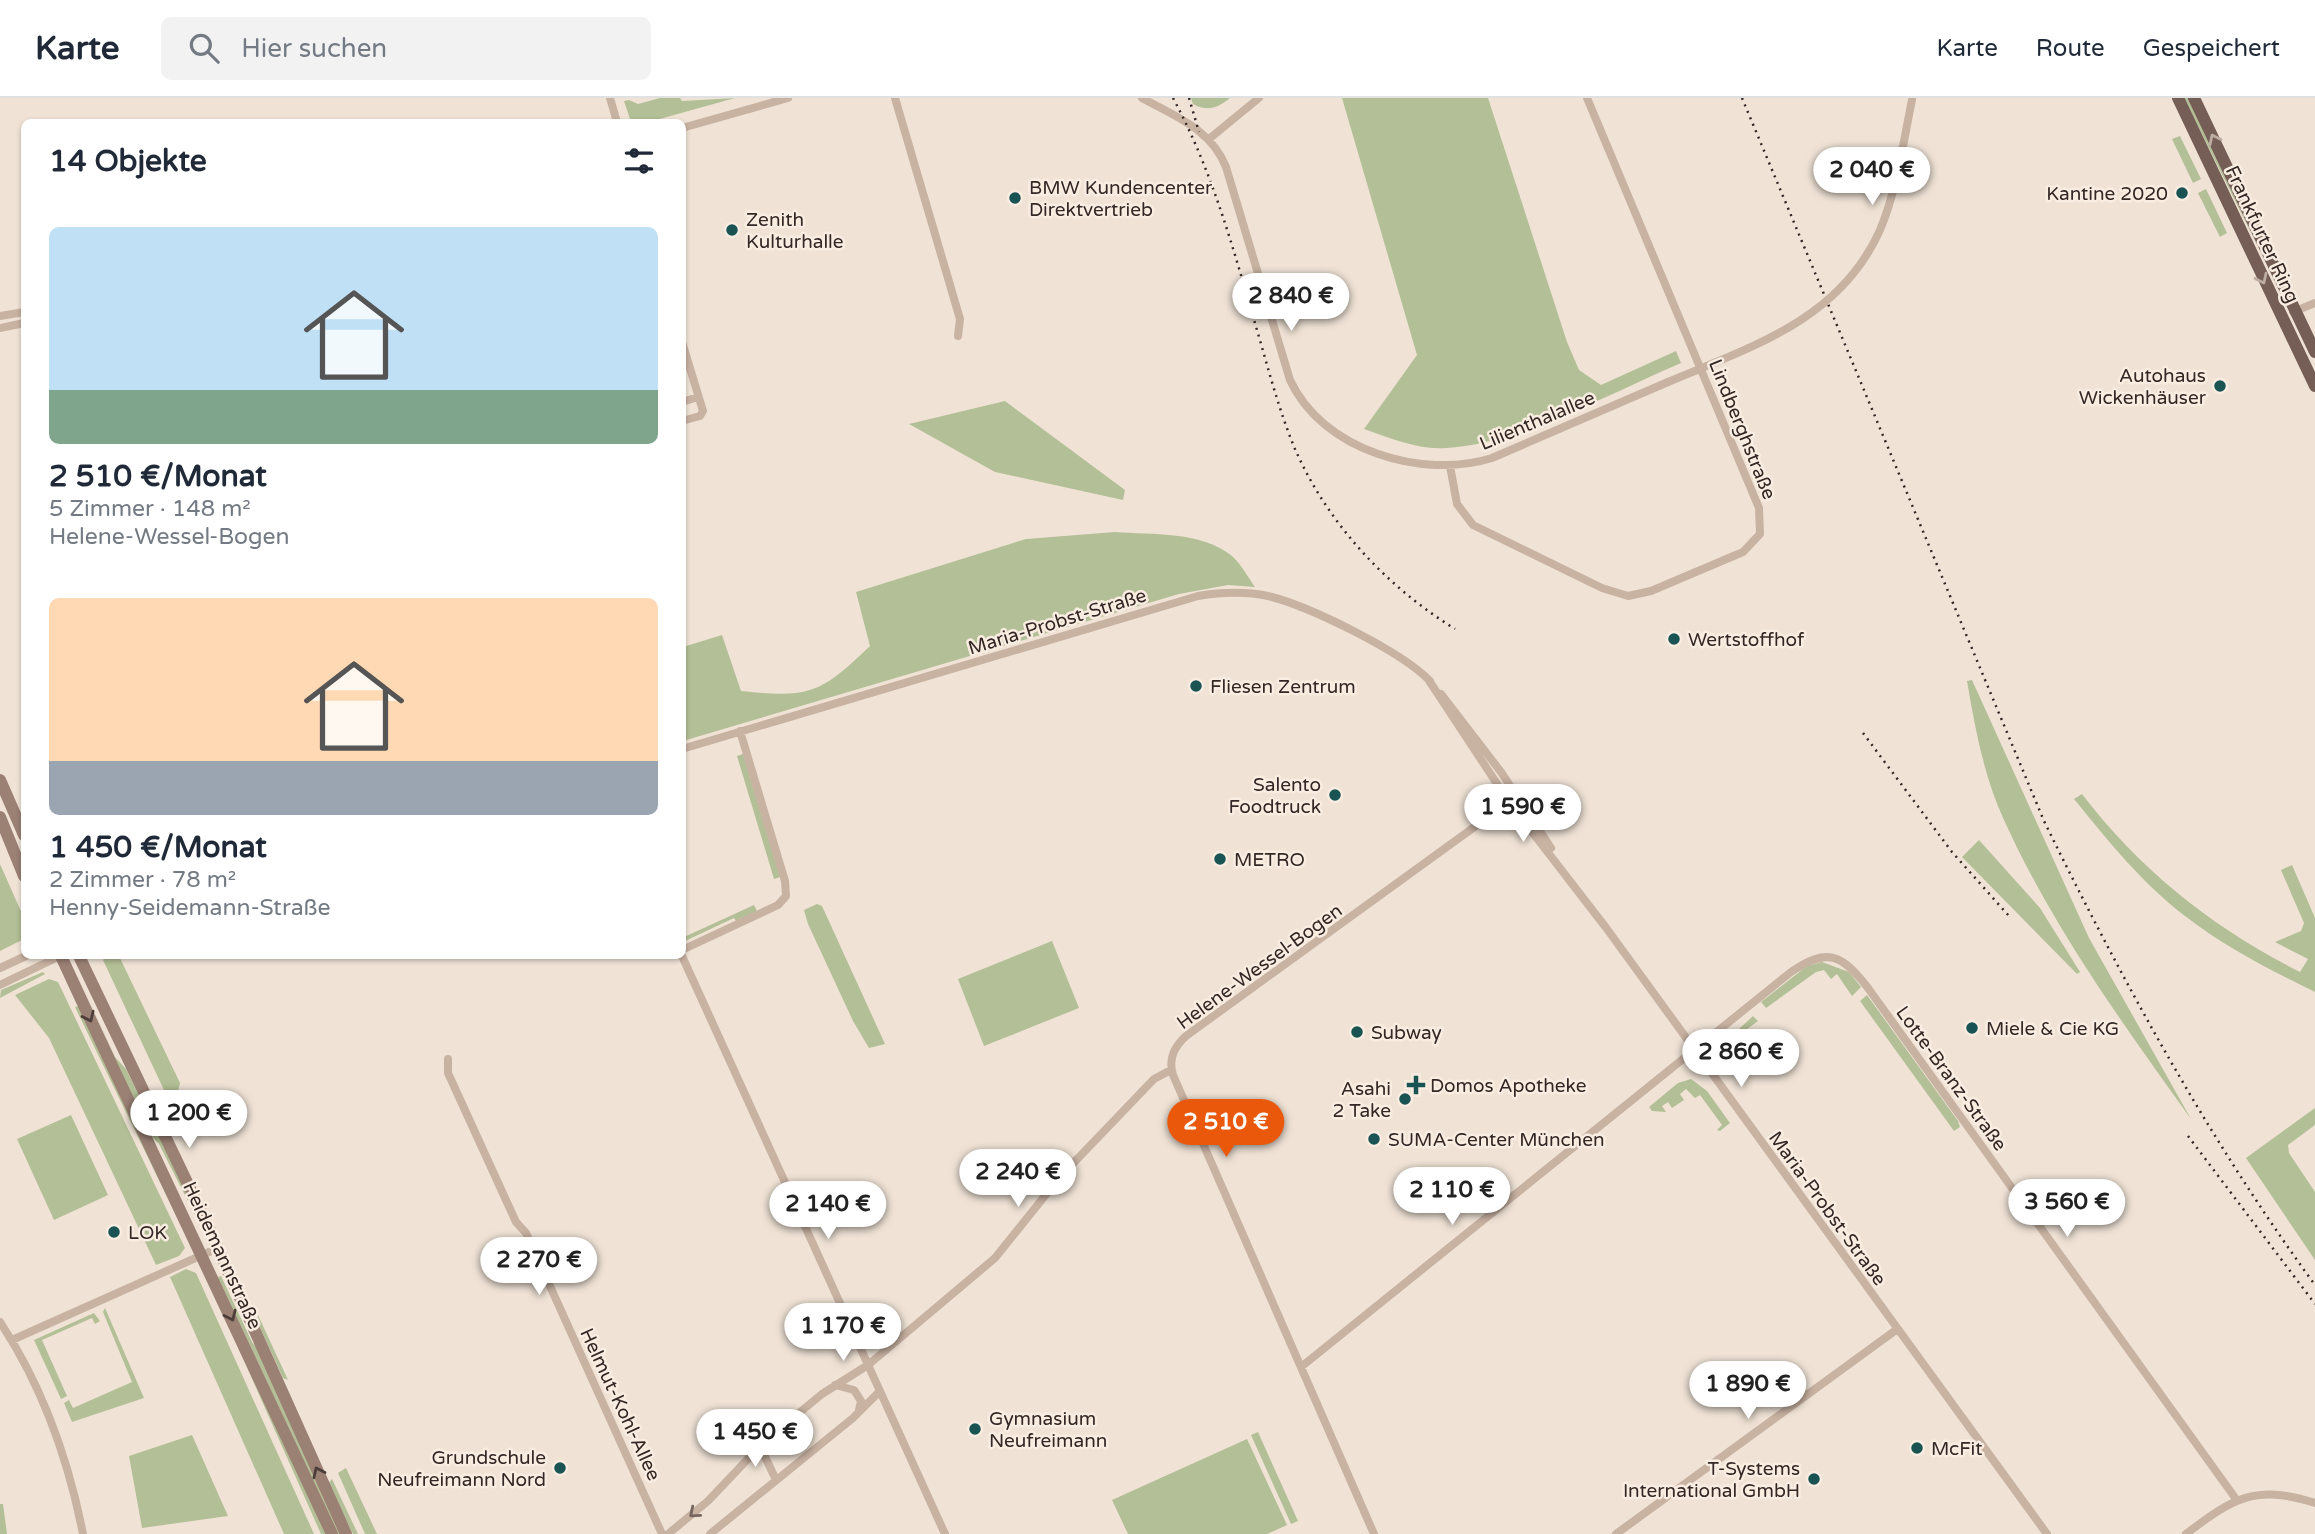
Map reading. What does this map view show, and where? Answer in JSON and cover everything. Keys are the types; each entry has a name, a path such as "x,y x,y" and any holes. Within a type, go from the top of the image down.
{"main road":[{"name":"Frankfurter Ring","path":"2178,98 2315,386"},
{"name":"Frankfurter Ring","path":"2194,98 2315,352"},
{"path":"0,780 21,828"},
{"path":"0,817 21,869"},
{"name":"Heidemannstraße","path":"61,959 203,1254 332,1534"},
{"name":"Heidemannstraße","path":"80,959 218,1248 346,1534"}],"street":[{"path":"610,98 616,119"},
{"path":"686,127 788,98"},
{"path":"895,98 960,319 958,336"},
{"name":"Lilienthalallee","path":"1142,98 1185,121 1209,139 1226,167 1286,369 1306,407 1328,429 1353,443 1409,461 1450,466 1492,458 1789,330 1818,310 1851,277 1879,231 1887,210 1912,99"},
{"path":"1209,139 1259,98"},
{"name":"Lindberghstraße","path":"1450,466 1457,504 1473,525 1622,596 1651,591 1743,552 1760,534 1759,508 1587,98"},
{"path":"2281,318 2315,303"},
{"path":"0,316 21,312"},
{"path":"0,328 21,324"},
{"path":"686,356 703,411 699,416 686,420"},
{"path":"686,401 698,397"},
{"name":"Maria-Probst-Straße","path":"686,747 1198,596 1227,591 1270,597 1305,610 1378,644 1428,679 1452,706 1518,796 1561,866"},
{"name":"Maria-Probst-Straße","path":"1428,679 1509,802 1561,866 2047,1534"},
{"path":"686,948 778,905 786,896 785,881 740,731"},
{"name":"Helene-Wessel-Bogen","path":"1171,1070 1174,1051 1186,1036 1518,796"},
{"name":"Lotte-Branz-Straße","path":"1301,1367 1810,959 1829,955 1846,964 1874,996 2235,1499"},
{"path":"0,968 21,958"},
{"path":"0,985 54,959"},
{"path":"683,959 945,1534"},
{"name":"Helmut-Kohl-Allee","path":"449,1059 448,1073 516,1222 531,1246 662,1534"},
{"path":"668,1534 708,1501 760,1446 835,1385 868,1365 1000,1253 1067,1168 1153,1079 1171,1070 1374,1534"},
{"path":"12,1340 218,1248"},
{"path":"0,1322 33,1378 55,1431 67,1467 83,1534"},
{"path":"1616,1534 1896,1330"},
{"path":"835,1385 854,1390 861,1401 858,1413"},
{"path":"710,1534 858,1413 880,1391"},
{"path":"760,1446 776,1480"},
{"path":"2186,1534 2235,1499 2251,1496 2295,1497 2315,1503"}],"green space":[{"path":"660,98 680,98 682,101 735,98 660,119 630,119 624,101 638,104"},
{"path":"1191,98 1230,98 1208,108 1193,104"},
{"path":"1342,98 1488,98 1567,342 1579,370 1601,385 1676,351 1681,363 1565,415 1474,445 1425,447 1404,443 1364,429 1417,355"},
{"path":"2184,98 2188,98 2258,247"},
{"path":"2180,136 2201,179 2193,183 2172,139"},
{"path":"2206,189 2227,233 2220,237 2198,193"},
{"path":"1005,401 1125,490 1123,500 995,472 909,424"},
{"path":"1115,532 1192,538 1220,548 1232,556 1255,587 1228,585 1179,594 686,740 686,646 722,635 741,691 783,694 813,689 838,674 870,646 856,592 1026,539"},
{"path":"1972,680 2089,938 2191,1119 2090,974 2023,860 1997,804 1986,770 1967,681"},
{"path":"743,754 780,877 774,879 737,756"},
{"path":"2082,794 2129,848 2180,895 2208,917 2300,972 2308,959 2275,942 2301,931 2304,923 2281,870 2292,865 2315,918 2315,992 2232,948 2169,903 2126,861 2074,799"},
{"path":"1979,840 2040,908 2080,972 2077,974 1962,857"},
{"path":"0,864 21,911 21,940 0,951"},
{"path":"817,904 822,906 885,1044 869,1048 853,1021 808,924 804,910"},
{"path":"754,905 757,911 736,921 734,918 686,941 686,936"},
{"path":"1052,941 1079,1008 984,1046 958,979"},
{"path":"120,959 180,1083 178,1091 164,1090 103,960"},
{"path":"1822,962 1849,972 1861,987 1852,996 1837,974 1831,979 1824,970 1816,972 1766,1008 1761,1002 1807,966"},
{"path":"43,972 45,974 0,998 1,990"},
{"path":"77,974 115,1057 126,1069 202,1224 200,1225 159,1144 149,1133"},
{"path":"49,979 58,982 185,1248 179,1256 156,1265 49,1038 15,995"},
{"path":"1867,995 1960,1127 1954,1131 1860,1001"},
{"path":"79,1006 184,1232 75,1007"},
{"path":"1753,1016 1758,1021 1735,1038 1739,1044 1727,1053 1732,1061 1727,1065 1724,1055 1725,1042"},
{"path":"1691,1079 1707,1091 1730,1123 1720,1131 1717,1130 1722,1125 1700,1095 1695,1098 1686,1089 1680,1094 1684,1100 1672,1108 1668,1102 1662,1106 1666,1112 1652,1111 1649,1107 1678,1083"},
{"path":"2315,1108 2315,1125 2288,1145 2289,1153 2315,1192 2315,1260 2246,1158"},
{"path":"71,1115 108,1195 54,1220 17,1139"},
{"path":"186,1269 196,1273 314,1534 284,1534 170,1277"},
{"path":"221,1276 252,1342 259,1350 342,1534 338,1534 218,1277"},
{"path":"105,1308 144,1398 72,1422 64,1403 69,1400 73,1408 132,1382 103,1312"},
{"path":"221,1309 328,1534 321,1534"},
{"path":"94,1313 100,1321 95,1324 92,1318 42,1340 67,1396 61,1399 34,1340"},
{"path":"258,1315 288,1380 283,1378 257,1321"},
{"path":"1258,1432 1298,1521 1291,1524 1251,1435"},
{"path":"192,1435 228,1516 142,1528 129,1456"},
{"path":"1247,1439 1287,1525 1267,1534 1128,1534 1112,1500"},
{"path":"346,1468 377,1534 365,1534 338,1473"},
{"path":"332,1479 358,1534 353,1534 328,1484"},
{"path":"0,1504 3,1504 7,1534 0,1534"}],"railway":[{"path":"1173,98 1212,185 1280,408 1309,477 1342,528 1383,573 1455,629"},
{"path":"1189,98 1199,132"},
{"path":"1742,98 2044,821 2169,1059 2239,1174 2315,1285"},
{"path":"1863,733 1952,852 2009,916"},
{"path":"2188,1136 2315,1304"}],"place":[{"name":"Kantine 2020","path":"2182,193"},
{"name":"BMW Kundencenter Direktvertrieb","path":"1015,198"},
{"name":"Zenith Kulturhalle","path":"732,230"},
{"name":"Autohaus Wickenhäuser","path":"2220,386"},
{"name":"Wertstoffhof","path":"1674,639"},
{"name":"Fliesen Zentrum","path":"1196,686"},
{"name":"Salento Foodtruck","path":"1335,795"},
{"name":"METRO","path":"1220,859"},
{"name":"Miele & Cie KG","path":"1972,1028"},
{"name":"Subway","path":"1357,1032"},
{"name":"Domos Apotheke","path":"1416,1085"},
{"name":"Asahi 2 Take","path":"1405,1099"},
{"name":"SUMA-Center München","path":"1374,1139"},
{"name":"LOK","path":"114,1232"},
{"name":"Gymnasium Neufreimann","path":"975,1429"},
{"name":"McFit","path":"1917,1448"},
{"name":"Grundschule Neufreimann Nord","path":"560,1468"},
{"name":"T-Systems International GmbH","path":"1814,1479"}]}
